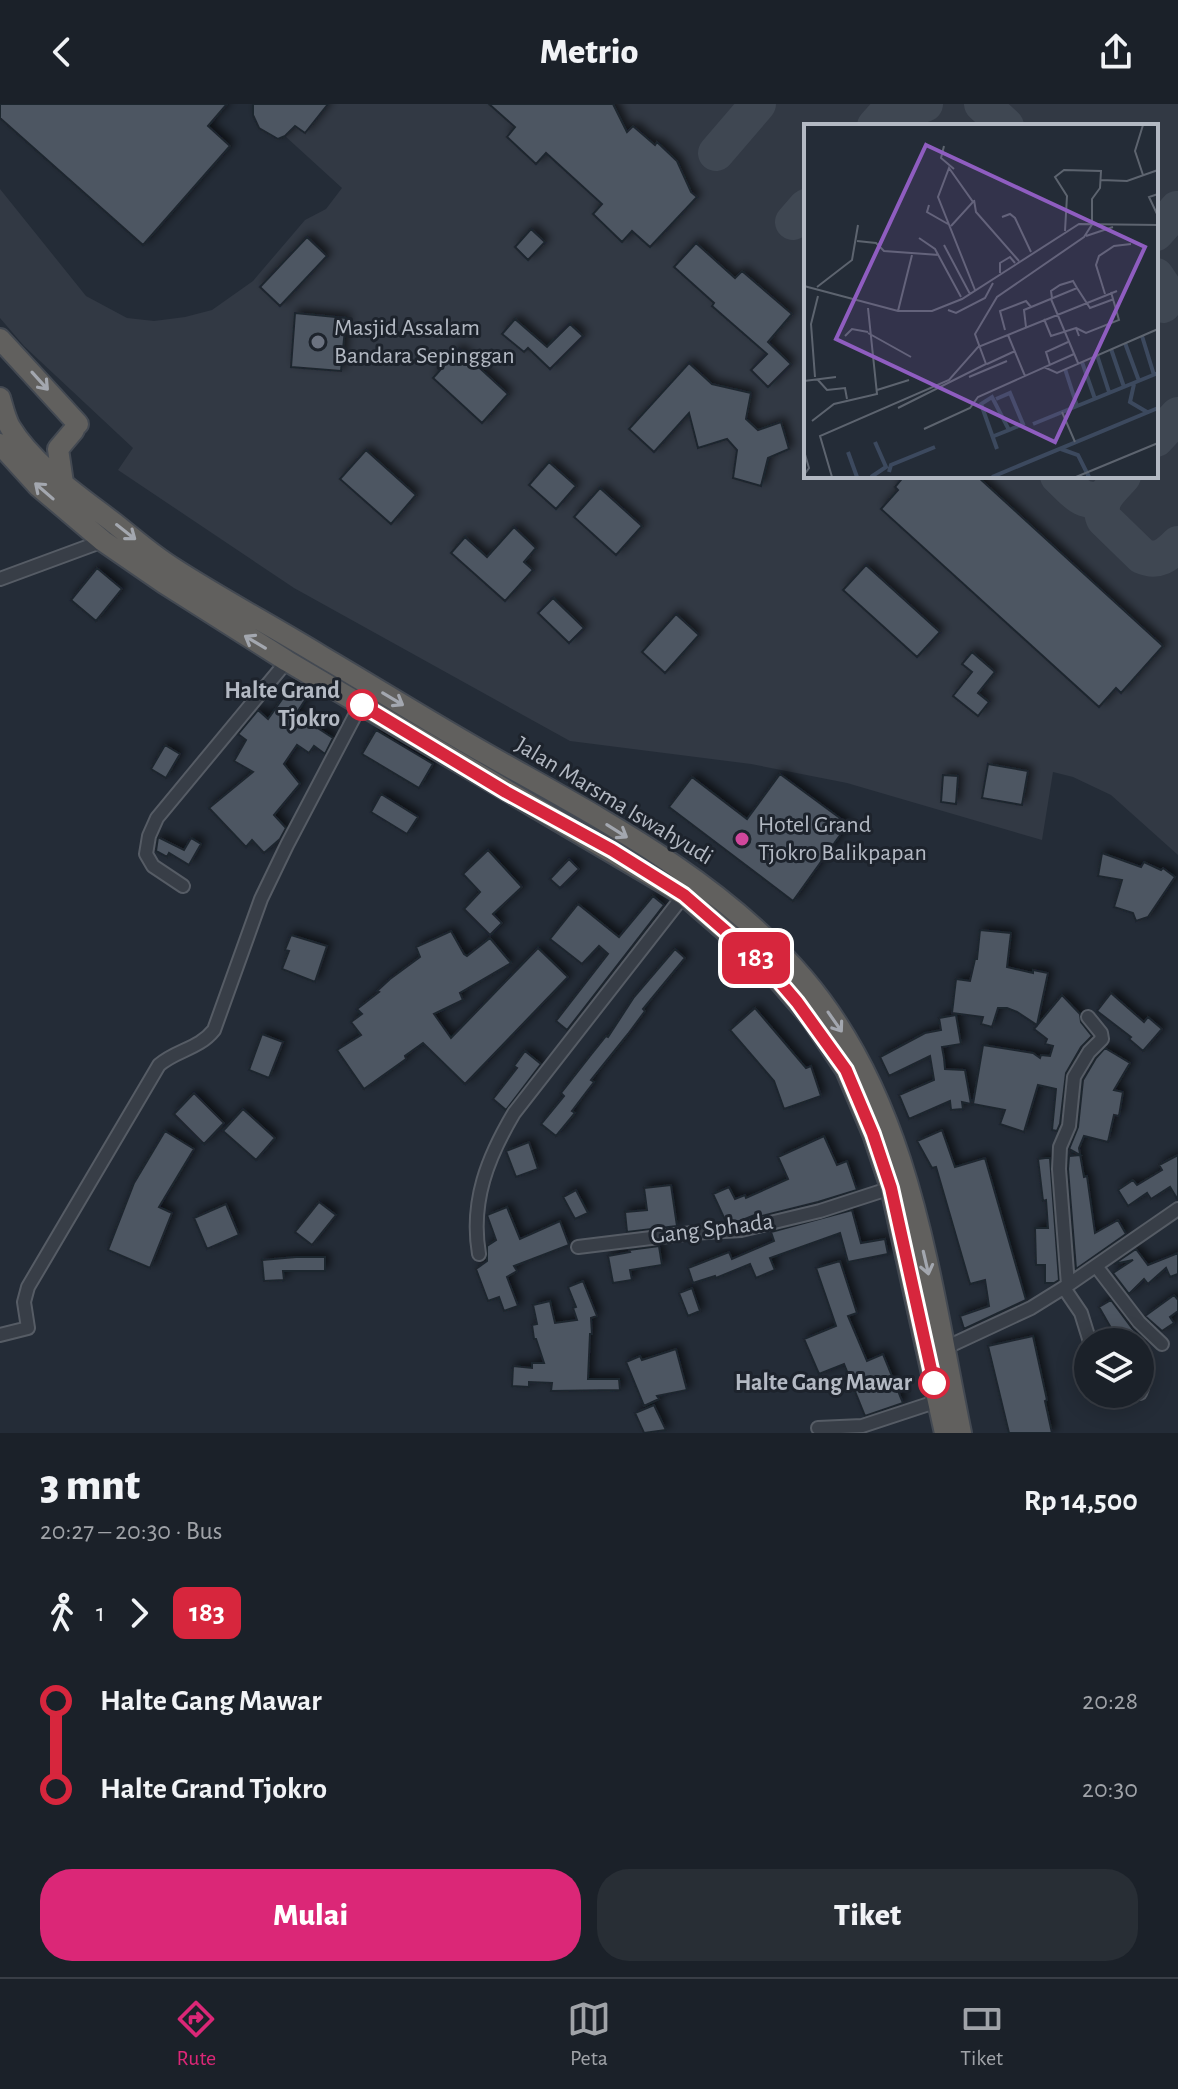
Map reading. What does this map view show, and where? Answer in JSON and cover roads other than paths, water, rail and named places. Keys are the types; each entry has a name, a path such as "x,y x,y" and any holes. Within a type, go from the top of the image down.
{"highway":[{"path":"0,339 76,427 58,449 58,466 64,484"},
{"name":"Jalan Marsma Iswahyudi","path":"0,398 4,426 64,484 171,567 574,804 704,885 746,918 805,980 846,1037 877,1094 897,1148 914,1208 961,1433"},
{"name":"Jalan Marsma Iswahyudi","path":"0,444 38,486 103,541 214,617 684,895 768,968 812,1019 846,1070 873,1134 891,1188 945,1433"}],"street":[{"path":"0,579 103,541"},
{"path":"183,886 153,866 146,854 157,818 287,661"},
{"path":"0,1335 28,1328 24,1302 28,1287 159,1065 171,1056 200,1044 214,1030 268,886 361,704"},
{"path":"479,1254 478,1201 494,1148 514,1113 684,895"},
{"path":"1086,1328 1066,1286 1059,1158 1069,1126 1074,1077 1089,1052 1102,1039 1088,1017"},
{"name":"Gang Sphada","path":"578,1247 741,1230 820,1211 891,1188"},
{"path":"945,1348 1031,1308 1178,1209"},
{"path":"1096,1266 1142,1326 1162,1344"},
{"path":"818,1428 862,1426 938,1401"}],"place":[{"name":"Masjid Assalam Bandara Sepinggan","path":"318,342"},
{"name":"Halte Grand Tjokro","path":"362,705"},
{"name":"Hotel Grand Tjokro Balikpapan","path":"742,839"},
{"name":"Halte Gang Mawar","path":"934,1383"}]}
